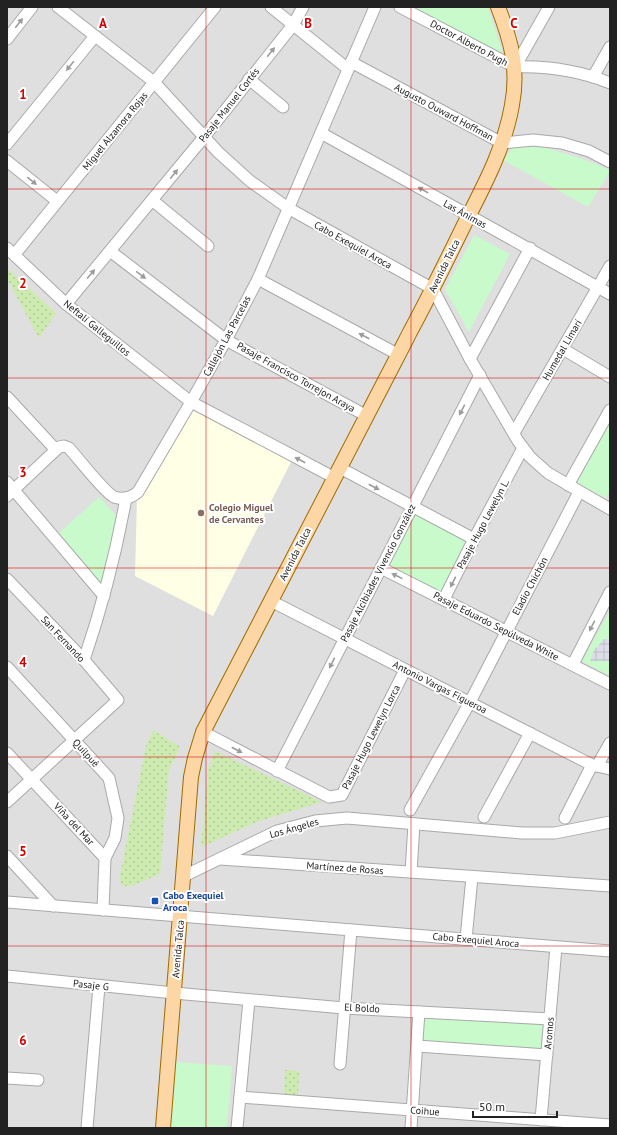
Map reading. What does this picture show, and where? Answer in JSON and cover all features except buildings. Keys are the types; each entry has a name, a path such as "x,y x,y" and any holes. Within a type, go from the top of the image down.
{"main road":[{"name":"Avenida Talca","path":"163,1128 191,777 195,758 203,732 433,289 489,175 502,143 512,106 515,67 507,31 498,7"}],"street":[{"path":"7,39 32,7"},
{"name":"Cabo Exequiel Aroca","path":"58,7 154,82 204,137 250,181 288,208 433,289"},
{"name":"Miguel Alzamora Rojas","path":"11,251 57,202 215,7"},
{"name":"Augusto Ouward Hoffman","path":"271,7 350,66 502,143 533,140 562,143 589,151 610,162"},
{"name":"Pasaje Manuel Cortés","path":"66,304 294,25 303,7"},
{"name":"Callejón Las Parcelas","path":"126,498 138,492 226,340 258,279 375,7"},
{"name":"Doctor Alberto Pugh","path":"400,7 515,67 559,69 593,77 610,83"},
{"path":"515,67 549,7"},
{"path":"7,144 95,36"},
{"path":"593,77 610,47"},
{"path":"249,79 283,107"},
{"name":"Las Ánimas","path":"321,133 469,216 530,248 610,294"},
{"path":"7,161 57,202"},
{"path":"152,200 208,246"},
{"path":"470,359 530,248"},
{"name":"Neftalí Galleguillos","path":"11,251 66,304 191,402 337,473 412,507 474,540"},
{"name":"Pasaje Francisco Torrejon Araya","path":"110,251 226,340 367,416"},
{"name":"Humedal Limarí","path":"514,433 610,266"},
{"path":"258,279 399,354"},
{"path":"433,289 470,359 523,448 539,466 568,485 610,508"},
{"path":"563,349 610,377"},
{"name":"Pasaje Alcibiades Vivencio González","path":"276,770 480,375"},
{"path":"7,397 56,450"},
{"path":"568,485 610,410"},
{"path":"84,660 104,596 116,552 126,498 115,497 110,494 69,448 62,446 9,489 104,596"},
{"name":"Pasaje Hugo Lewelyn L.","path":"444,600 523,448"},
{"name":"Eladio Chichón","path":"410,810 470,702 580,492"},
{"name":"Pasaje Eduardo Sepúlveda White","path":"381,568 610,684"},
{"name":"San Fernando","path":"7,579 84,660 118,700 75,740"},
{"path":"573,664 609,596"},
{"name":"Antonio Vargas Figueroa","path":"271,601 594,766 610,769"},
{"name":"Quilpué","path":"7,667 109,778 118,818 115,838 105,858"},
{"name":"Pasaje Hugo Lewelyn Lorca","path":"203,732 329,797 342,795 405,670"},
{"path":"484,817 530,733"},
{"path":"7,802 75,740"},
{"path":"565,818 594,766 610,744"},
{"name":"Viña del Mar","path":"7,753 105,858"},
{"name":"Los Ángeles","path":"184,876 277,832 315,821 348,818 522,833 555,833 610,822"},
{"path":"411,872 414,824"},
{"path":"572,829 610,830"},
{"path":"7,856 53,906"},
{"path":"103,910 105,858"},
{"name":"Martínez de Rosas","path":"218,859 610,886"},
{"path":"466,939 472,876"},
{"name":"Cabo Exequiel Aroca","path":"7,902 610,951"},
{"path":"340,1064 351,930"},
{"name":"Aromos","path":"542,1120 556,947"},
{"name":"Pasaje G","path":"7,976 174,993"},
{"path":"87,1128 99,986"},
{"name":"El Boldo","path":"174,993 344,1008 550,1019"},
{"path":"237,1128 249,1000"},
{"path":"411,1128 419,1012"},
{"path":"416,1046 547,1055"},
{"path":"7,1078 38,1080"},
{"name":"Coihue","path":"240,1097 610,1125"}],"shaded area":[{"path":"7,7 610,7 610,1128 7,1128"},
{"name":"Colegio Miguel de Cervantes","path":"192,409 291,462 213,616 135,576 137,498"},
{"path":"604,639 610,639 610,661 590,661 594,650"}],"green space":[{"path":"415,7 488,7 504,57"},
{"path":"515,145 546,148 583,159 610,171 588,207 503,160"},
{"path":"474,235 510,254 469,332 445,289"},
{"path":"7,268 56,313 39,338 7,279"},
{"path":"610,420 610,490 606,498 577,483"},
{"path":"99,497 117,516 102,585 59,533"},
{"path":"416,514 468,541 441,593 390,565"},
{"path":"610,611 610,676 582,661"},
{"path":"153,730 180,747 169,770 160,874 132,886 121,886 120,875 146,746"},
{"path":"215,751 322,802 259,821 201,847 208,770"},
{"path":"422,1013 545,1023 543,1051 420,1042"},
{"path":"174,1062 232,1066 227,1128 170,1128"},
{"path":"285,1070 299,1071 298,1096 284,1095"}],"place":[{"name":"Colegio Miguel de Cervantes","path":"201,513"},
{"name":"Cabo Exequiel Aroca","path":"155,901"}]}
